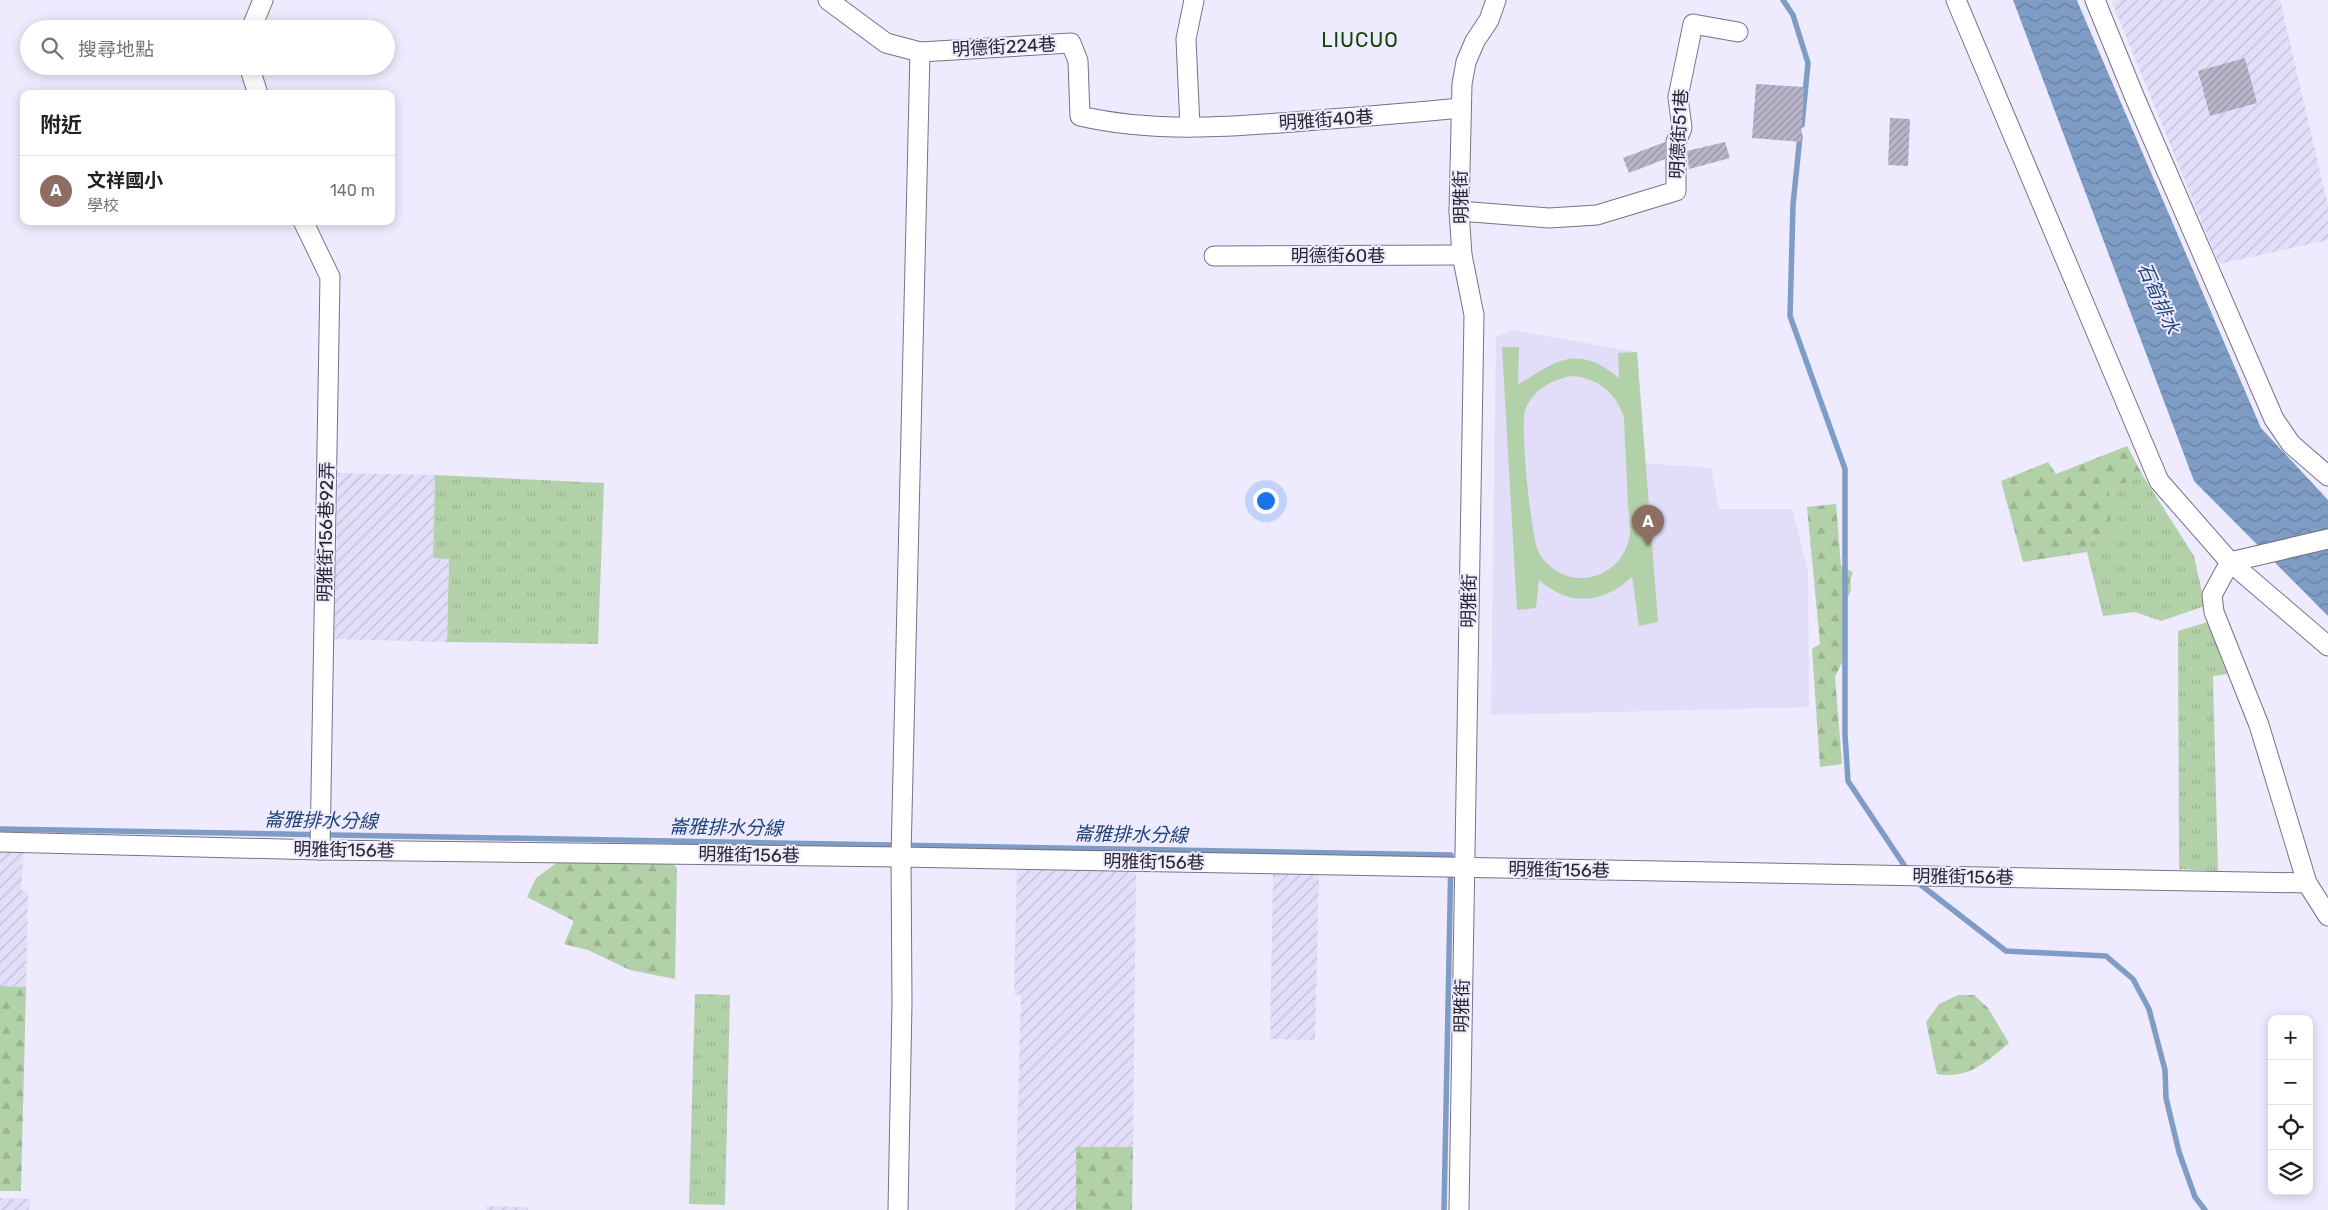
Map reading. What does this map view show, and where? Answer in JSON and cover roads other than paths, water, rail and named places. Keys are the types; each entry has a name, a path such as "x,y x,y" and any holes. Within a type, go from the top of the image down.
{"street":[{"path":"255,20 263,0"},
{"name":"明德街224巷","path":"828,0 886,43 920,52 1071,43 1078,61 1080,116 1107,122 1190,127"},
{"path":"1190,127 1186,39 1194,0"},
{"name":"明雅街","path":"1459,1210 1474,315 1462,255 1459,211 1461,108 1466,62 1475,41 1489,20 1496,0"},
{"path":"1956,0 2159,481 2230,562 2328,646"},
{"path":"2098,1 2139,107 2274,419 2291,444 2328,476"},
{"name":"明德街51巷","path":"1459,211 1549,218 1597,215 1676,191 1676,142 1682,128 1678,97 1692,24 1738,32"},
{"path":"898,1210 902,1003 901,857 920,52"},
{"path":"252,75 257,90"},
{"name":"明雅街40巷","path":"1190,127 1256,125 1461,108"},
{"name":"明雅街156巷92弄","path":"305,225 330,277 320,850"},
{"name":"明德街60巷","path":"1214,256 1462,255"},
{"path":"2328,538 2230,562 2212,595 2214,612 2259,725 2307,882 2328,916"},
{"name":"明雅街156巷","path":"0,842 320,850 901,857 1464,869 2307,882"}],"water":[{"name":"石筍排水","path":"2013,0 2077,0 2261,428 2328,500 2328,616 2194,481"}],"waterway":[{"path":"1783,0 1793,15 1808,63 1802,125"},
{"path":"1800,136 1793,205 1790,316 1845,469 1845,735 1848,781 1908,871"},
{"name":"崙雅排水分線","path":"0,829 1451,855 1444,1210"},
{"path":"1917,882 2006,951 2106,956 2133,979 2149,1009 2165,1070 2166,1098 2179,1152 2195,1197 2205,1210"}],"place":[{"name":"文祥國小","path":"1648,546"}],"district":[{"name":"LIUCUO","path":"1360,40"}]}
